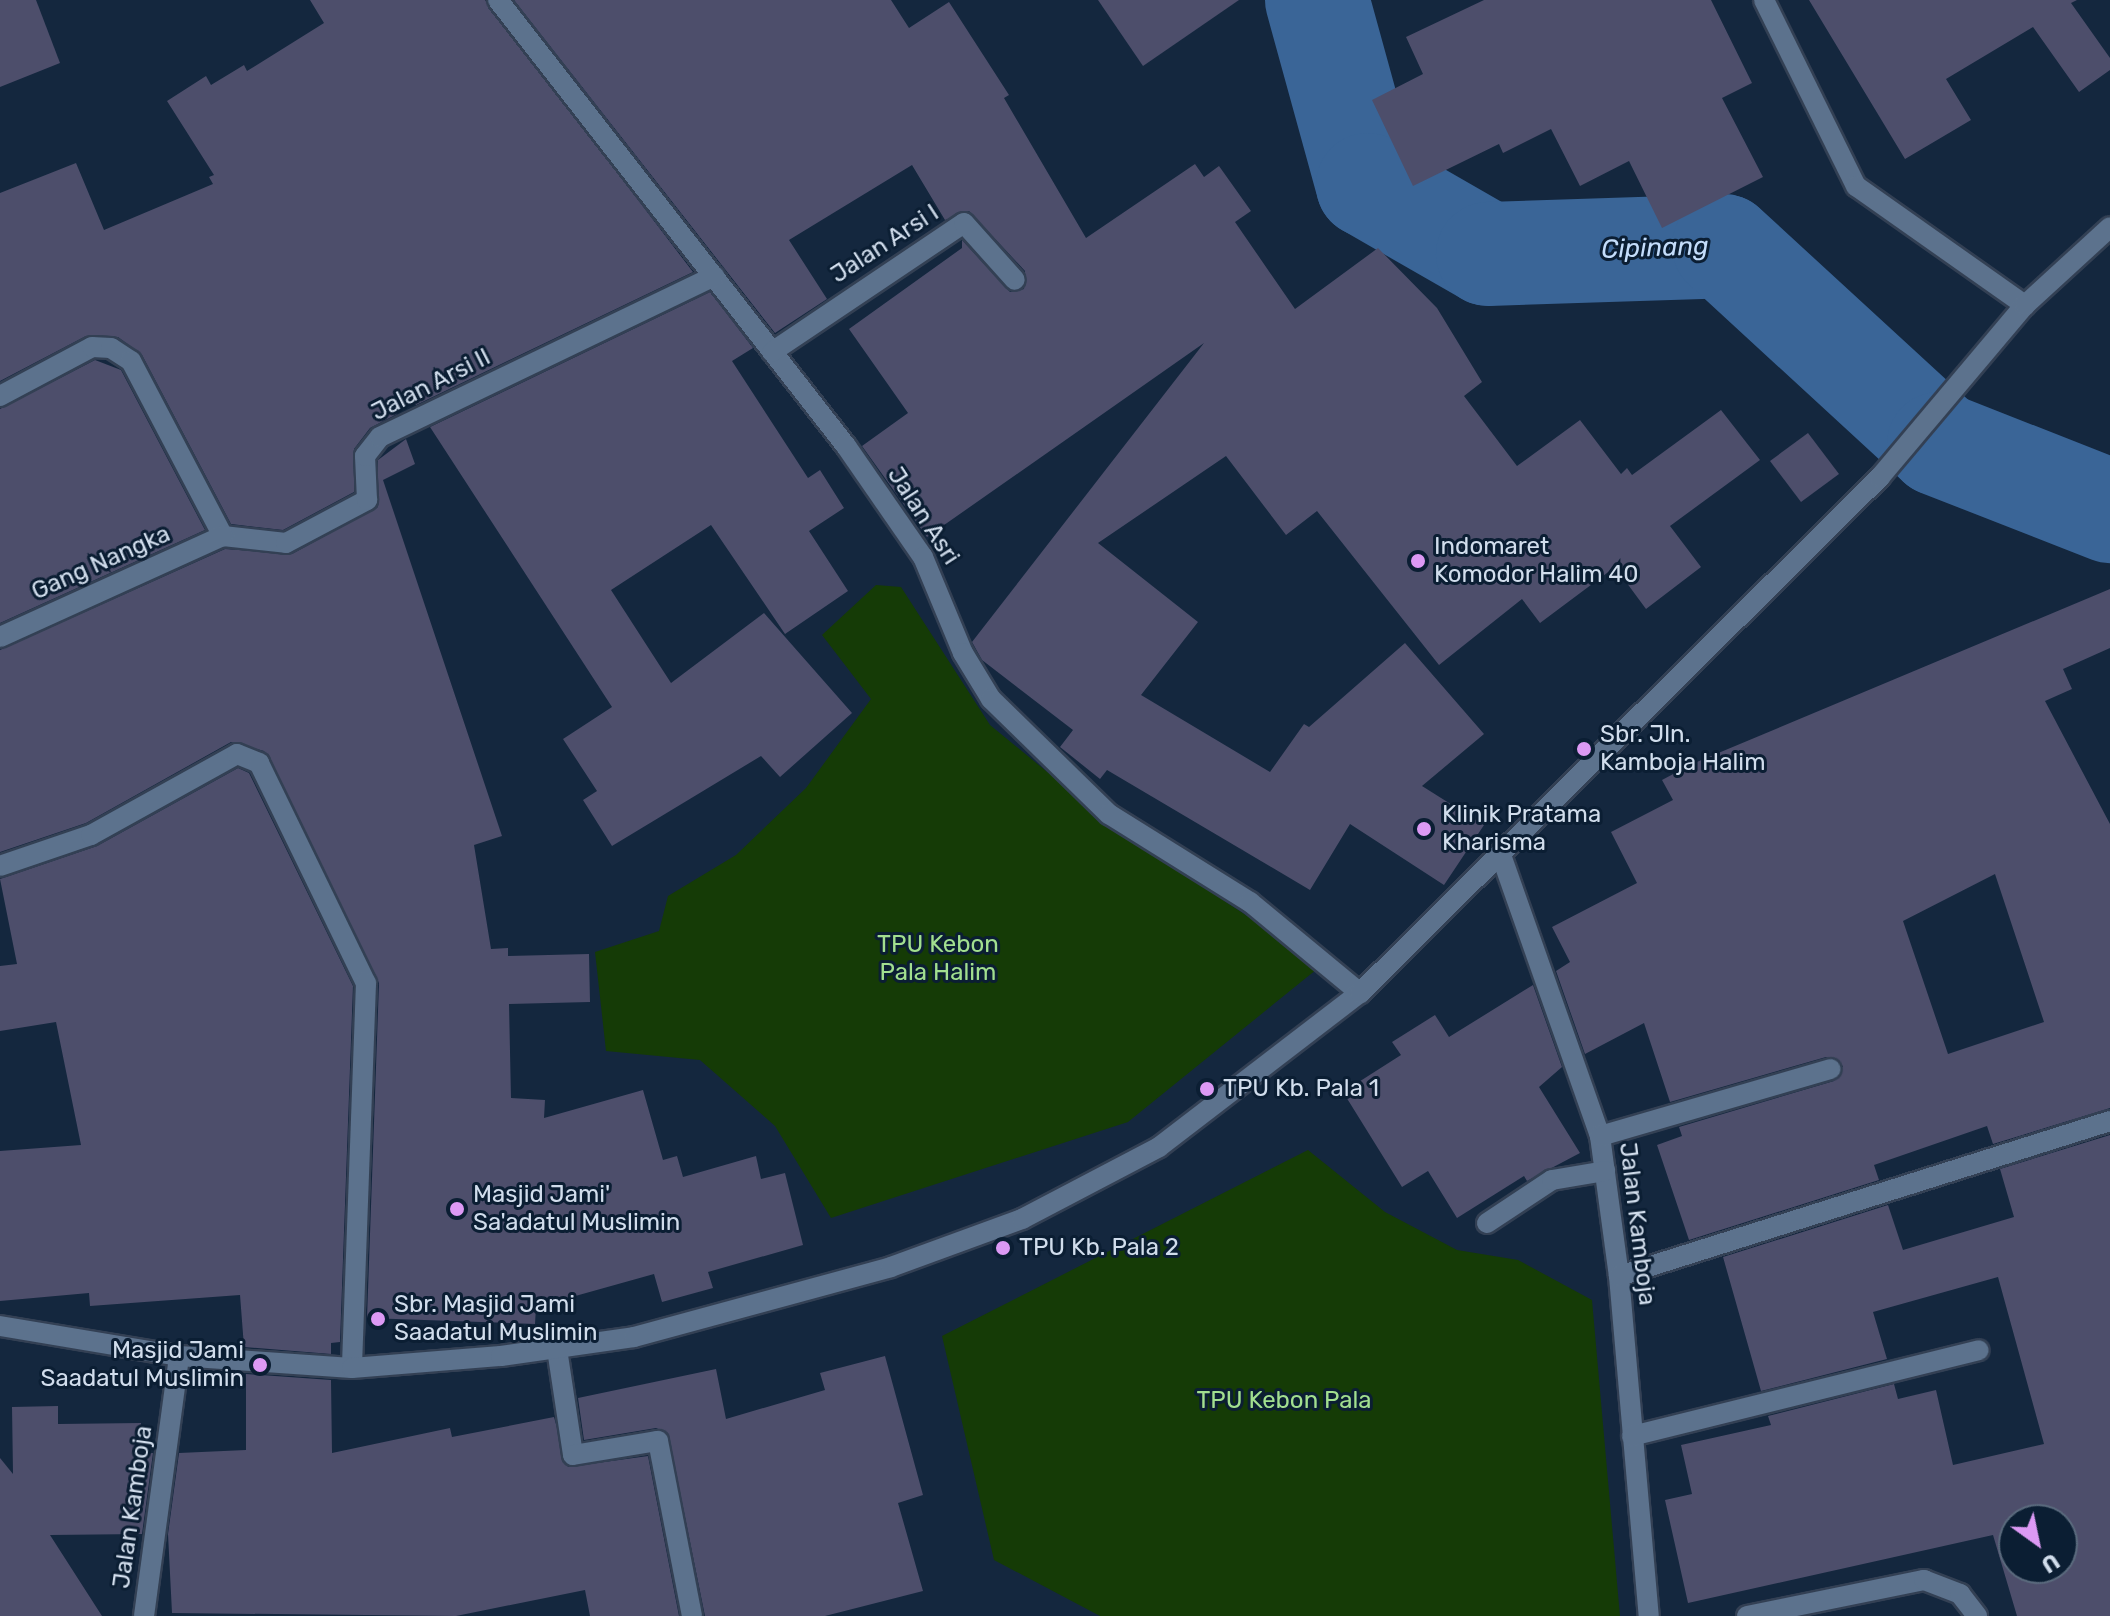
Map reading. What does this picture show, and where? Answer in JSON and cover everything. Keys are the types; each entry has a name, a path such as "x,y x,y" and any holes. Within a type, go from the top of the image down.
{"street":[{"name":"Jalan Asri","path":"498,0 772,352 923,557 963,653 1023,736 1109,814 1250,902 1360,993"},
{"path":"1764,0 1856,186 2025,305"},
{"name":"Jalan Arsi I","path":"772,352 964,223 1015,280"},
{"path":"0,1326 179,1356 352,1368 557,1349 634,1337 876,1271 1022,1219 1159,1147 1360,993 1880,477 2025,305 2110,227"},
{"name":"Jalan Arsi II","path":"223,536 298,539 367,500 365,456 380,437 714,276"},
{"path":"0,396 92,347 122,354 223,536"},
{"name":"Gang Nangka","path":"0,637 223,536"},
{"path":"0,866 91,835 237,754 259,763 366,983 352,1368"},
{"name":"Jalan Kamboja","path":"1501,855 1600,1136 1619,1276 1649,1616"},
{"path":"1600,1136 1830,1069"},
{"path":"1619,1276 2110,1121"},
{"path":"1487,1223 1552,1180 1605,1171"},
{"path":"557,1349 573,1455 658,1441 692,1616"},
{"path":"1632,1436 1979,1350"},
{"name":"Jalan Kamboja","path":"144,1616 179,1356"},
{"path":"1747,1616 1924,1580 1960,1594 1977,1616"}],"green space":[{"name":"TPU Kebon Pala Halim","path":"876,585 901,587 990,725 1124,835 1322,965 1128,1122 831,1218 775,1126 700,1060 606,1051 595,952 659,931 668,896 736,855 806,788 871,699 822,635"},
{"name":"TPU Kebon Pala","path":"1308,1150 1385,1212 1457,1250 1518,1260 1592,1300 1620,1616 1100,1616 994,1560 942,1336"}],"building":[{"path":"0,0 36,0 60,63 0,87"},
{"path":"310,0 485,0 693,272 416,405 407,392 392,399 397,414 370,428 354,449 354,492 283,530 231,524 142,355 118,337 86,336 0,381 0,193 76,163 104,230 213,184 209,177 214,175 167,101 206,76 211,85 244,65 247,71 324,23"},
{"path":"514,0 891,0 909,28 949,2 1009,95 1004,98 1086,238 1195,164 1204,177 1219,166 1251,211 1235,222 1295,309 1378,248 1437,308 1482,382 1464,396 1517,466 1580,420 1621,474 1627,468 1632,475 1721,410 1760,460 1670,526 1701,567 1646,609 1615,567 1540,623 1522,599 1439,665 1317,511 1286,535 1226,456 1098,543 1198,622 1141,695 1270,772 1304,724 1309,727 1405,643 1484,734 1422,786 1484,825 1444,885 1350,824 1310,890 1107,770 1100,779 1060,747 1073,730 982,660 972,642 1204,343 927,537 862,446 908,413 849,329 962,248 962,240 1010,292 1024,289 1025,271 969,211 945,220 912,165 789,240 827,299 775,333"},
{"path":"1098,0 1239,0 1143,66"},
{"path":"1484,0 1711,0 1752,83 1722,98 1763,177 1662,228 1629,161 1580,186 1551,129 1503,153 1499,144 1413,186 1372,100 1423,74 1406,37"},
{"path":"1809,0 2077,0 2071,3 2110,58 2110,70 2079,92 2033,27 1946,79 1971,120 1905,159"},
{"path":"710,292 753,348 732,361 808,478 820,470 844,508 809,531 848,591 785,634 711,525 611,590 671,683 764,613 852,713 780,777 761,756 612,846 583,800 597,791 563,739 612,707 430,427"},
{"path":"95,360 121,370 205,530 0,623 0,409"},
{"path":"1808,433 1839,474 1801,502 1770,461"},
{"path":"406,439 415,464 383,480 502,836 474,845 491,949 508,948 508,956 589,954 590,1002 509,1004 511,1098 545,1100 544,1118 643,1090 663,1160 677,1156 683,1177 756,1156 761,1179 785,1173 803,1245 708,1272 713,1288 662,1302 654,1274 536,1307 535,1324 367,1318 379,983 264,751 231,742 86,823 0,852 0,650 225,549 292,554 378,507 378,460"},
{"path":"2110,589 2110,648 2063,669 2072,689 2045,701 2110,824 2110,1108 1993,1144 1987,1126 1874,1165 1879,1180 1689,1240 1657,1145 1682,1136 1679,1127 1834,1081 1843,1066 1826,1057 1670,1102 1644,1023 1585,1054 1556,971 1570,962 1552,927 1637,883 1611,832 1673,800 1662,780 1692,764","holes":["1995,874 2044,1022 1948,1054 1903,921"]},
{"path":"238,768 249,773 353,986 340,1342 331,1343 331,1354 244,1347 240,1295 90,1306 89,1293 0,1301 0,1151 81,1145 56,1022 0,1031 0,966 17,964 0,879 97,846"},
{"path":"1533,985 1562,1067 1539,1087 1580,1153 1527,1181 1524,1176 1457,1218 1428,1171 1402,1187 1343,1092 1401,1055 1392,1042 1435,1015 1449,1037"},
{"path":"2110,1135 2110,1616 2017,1616 2008,1584 2078,1584 2078,1504 1998,1504 1998,1552 1993,1535 1688,1603 1665,1500 1692,1494 1681,1445 1771,1425 1768,1416 1894,1384 1898,1399 1936,1390 1953,1465 2044,1444 1998,1277 1873,1312 1887,1359 1761,1391 1723,1257 1888,1205 1903,1250 2014,1217 2000,1169"},
{"path":"885,1356 923,1495 898,1503 923,1591 825,1616 705,1616 668,1433 656,1428 584,1440 578,1398 716,1369 726,1419 825,1390 820,1373"},
{"path":"246,1374 331,1380 332,1453 450,1428 452,1437 554,1417 568,1467 648,1456 679,1616 590,1616 585,1590 456,1616 172,1613 168,1534 179,1453 246,1450"},
{"path":"58,1406 58,1424 141,1423 140,1454 153,1453 142,1534 50,1535 102,1616 0,1616 0,1458 13,1474 12,1407"}],"waterway":[{"name":"Cipinang","path":"1317,0 1368,185 1488,254 1724,246 1939,444 2110,511"}],"place":[{"name":"Indomaret Komodor Halim 40","path":"1418,561"},
{"name":"Sbr. Jln. Kamboja Halim","path":"1584,749"},
{"name":"Klinik Pratama Kharisma","path":"1424,829"},
{"name":"TPU Kb. Pala 1","path":"1207,1089"},
{"name":"Masjid Jami' Sa'adatul Muslimin","path":"457,1209"},
{"name":"TPU Kb. Pala 2","path":"1003,1248"},
{"name":"Sbr. Masjid Jami Saadatul Muslimin","path":"378,1319"},
{"name":"Masjid Jami Saadatul Muslimin","path":"260,1365"}]}
